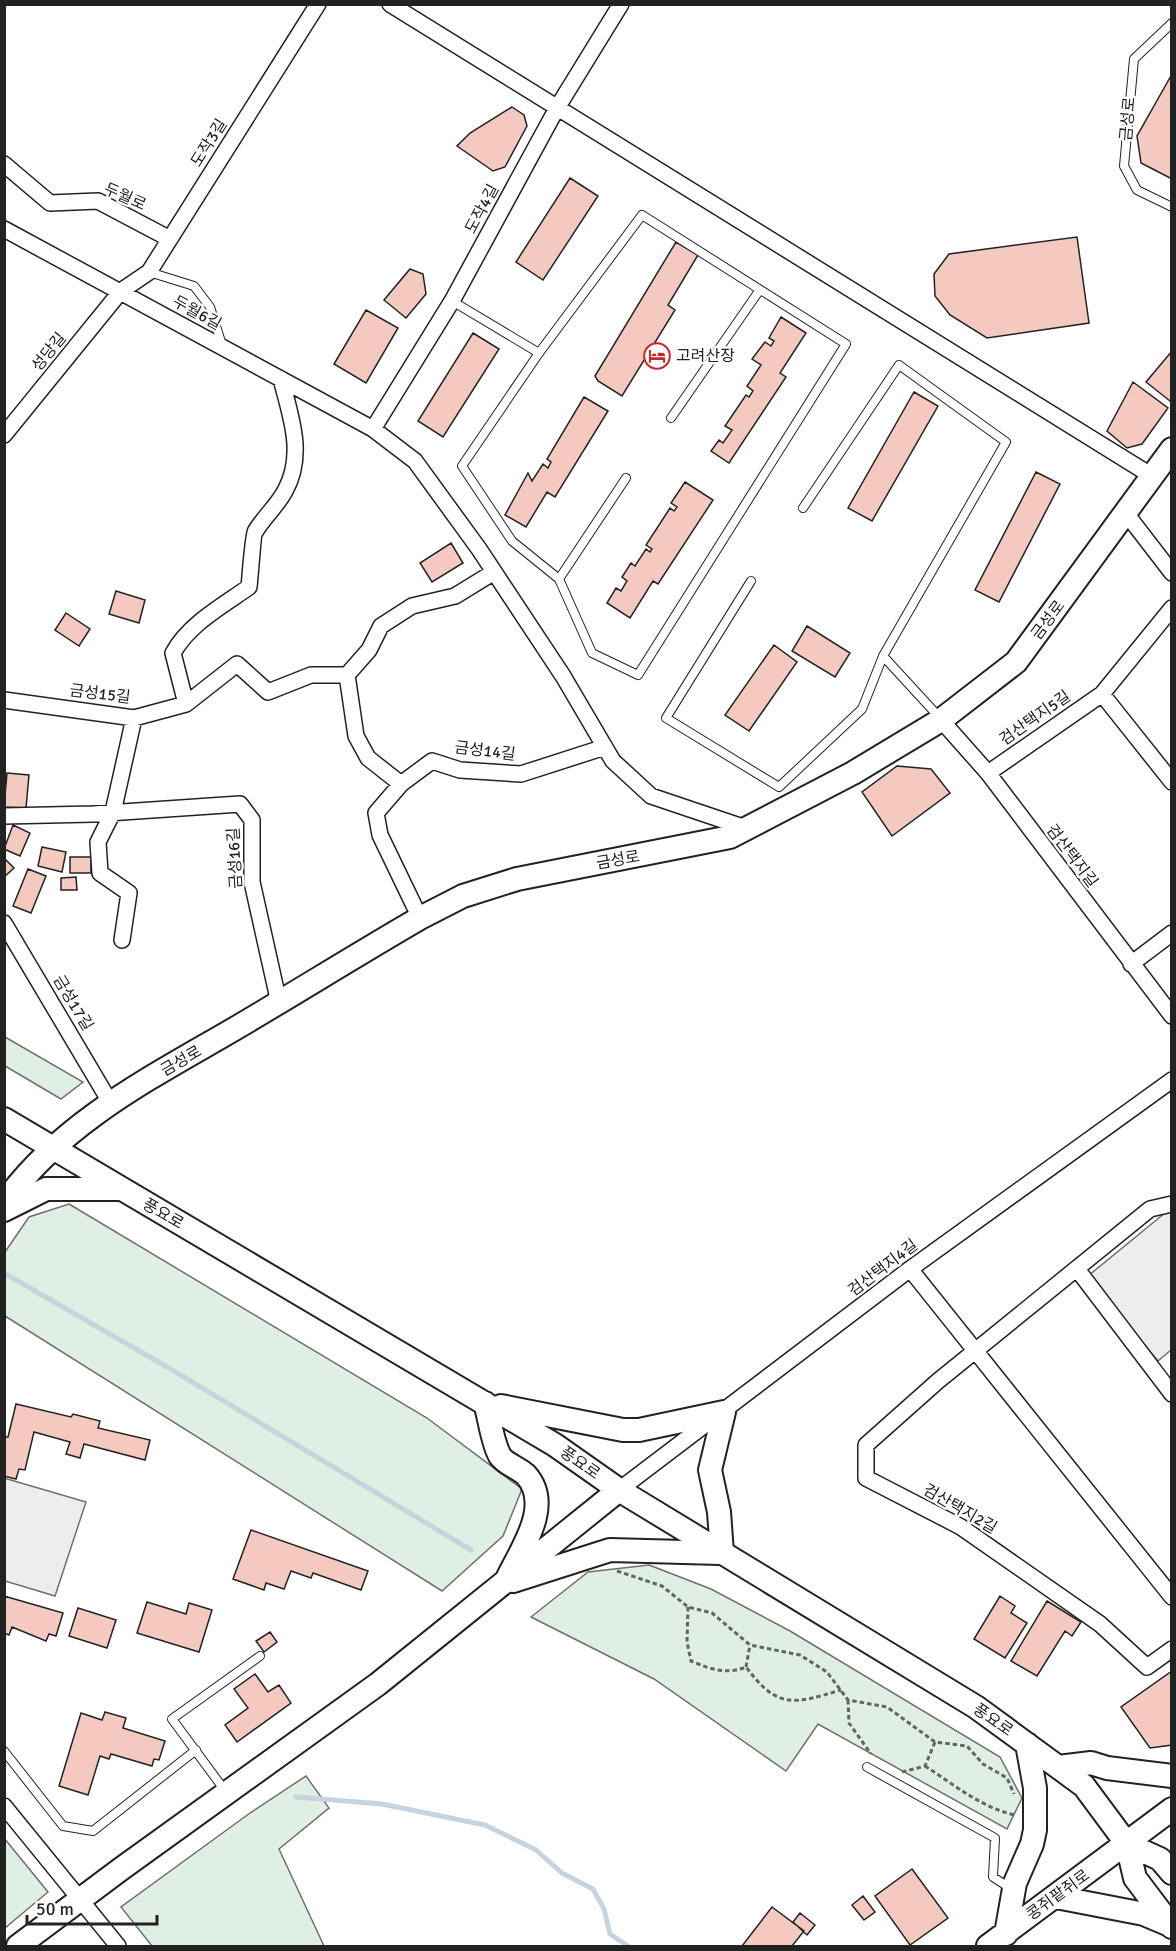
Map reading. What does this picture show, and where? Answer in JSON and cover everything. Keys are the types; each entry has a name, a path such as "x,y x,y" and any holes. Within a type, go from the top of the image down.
{"main road":[{"name":"금성로","path":"4,1203 20,1181 55,1146 110,1102 420,918 463,896 517,879 720,839 749,829 853,773 941,720 1016,662 1172,449"},
{"name":"풍요로","path":"4,1119 55,1146 122,1189 555,1445 619,1490 976,1707 1084,1786 1128,1844"},
{"path":"4,1210 46,1189 122,1189"},
{"path":"485,1403 623,1430 639,1430 724,1412 710,1470 719,1512 722,1553 610,1550 591,1554 559,1568 505,1584 534,1522 537,1503 533,1487 526,1475 500,1457 485,1403"},
{"path":"18,1947 80,1899 378,1684 619,1490"},
{"path":"997,1940 1032,1845 1035,1830 1035,1788 1027,1744"},
{"path":"1058,1767 1090,1763 1107,1768 1172,1776"},
{"name":"콩쥐팥쥐로","path":"997,1940 1172,1809"},
{"path":"1128,1844 1160,1859 1172,1873"},
{"path":"1128,1844 1135,1878 1171,1926"},
{"path":"1056,1897 1144,1914 1171,1926"}],"street":[{"name":"도작3길","path":"121,291 149,272 318,4"},
{"path":"390,4 1152,476"},
{"name":"도작4길","path":"373,429 452,301 557,108 621,4"},
{"name":"두월로","path":"4,165 50,203 98,201 170,239"},
{"name":"두월6길","path":"4,229 373,429"},
{"name":"성당길","path":"4,435 121,291"},
{"path":"186,704 173,653 180,640 214,611 249,587 253,560 253,534 285,491 296,463 295,432 281,379"},
{"path":"373,429 415,461 494,572 613,761 651,796 749,829"},
{"path":"1125,512 1172,573"},
{"path":"420,918 380,836 376,813 401,784 368,758 356,736 347,675 369,650 381,626 412,606 455,596 494,572"},
{"name":"검산택지5길","path":"988,773 1102,694 1172,609"},
{"name":"금성15길","path":"4,700 134,718 186,704 237,664 268,692 310,675 347,675"},
{"path":"1102,694 1172,782"},
{"path":"122,940 129,893 100,873 98,842 113,812 134,718"},
{"name":"검산택지길","path":"941,720 988,773 1172,1016"},
{"name":"금성14길","path":"401,784 432,760 460,770 520,774 605,747"},
{"name":"금성16길","path":"4,816 240,804 252,820 252,882 279,1003"},
{"name":"금성17길","path":"4,922 110,1102"},
{"path":"1131,964 1172,933"},
{"name":"검산택지4길","path":"619,1490 910,1269 1172,1080"},
{"name":"검산택지2길","path":"1172,1204 1150,1209 938,1381 866,1445 866,1478 961,1527 1100,1624 1146,1667 1172,1648"},
{"path":"910,1269 1172,1597"},
{"path":"1077,1269 1172,1394"},
{"path":"4,1806 118,1947"}],"lane":[{"name":"금성로","path":"1172,22 1134,59 1124,166 1137,190 1172,207"},
{"path":"642,214 759,291 846,344 638,675 592,653 559,579 512,541 462,466 539,353 642,214"},
{"path":"149,272 194,286 210,307 224,349"},
{"path":"671,418 759,291"},
{"path":"452,301 539,353"},
{"path":"751,581 666,718 779,787 862,709 883,656 1006,442 899,365 803,508"},
{"path":"559,579 626,478"},
{"path":"883,656 941,720"},
{"path":"227,1793 172,1719 260,1656"},
{"path":"4,1751 63,1826 93,1831 196,1750"},
{"path":"867,1767 995,1838 993,1877 1014,1891"}],"path":[{"path":"591,1554 607,1566 662,1586 688,1607 712,1613 750,1645 800,1655 827,1672 848,1700 849,1723 869,1753 877,1758"},
{"path":"688,1607 687,1642 691,1661 712,1670 735,1671 746,1667"},
{"path":"746,1667 750,1645"},
{"path":"746,1667 771,1694 796,1703 841,1690"},
{"path":"848,1700 887,1707 935,1742 967,1746 983,1764 1007,1778 1017,1801"},
{"path":"925,1766 935,1742"},
{"path":"900,1773 925,1766 970,1796 1000,1812 1020,1816 1019,1809"}],"green space":[{"path":"5,1037 83,1082 61,1099 5,1066"},
{"path":"69,1204 427,1418 522,1489 503,1536 442,1591 5,1316 5,1252 29,1217"},
{"path":"649,1565 711,1589 790,1631 1000,1757 1022,1798 1007,1829 818,1724 786,1771 654,1679 531,1617 588,1572"},
{"path":"306,1776 329,1808 279,1849 324,1946 152,1946 121,1907 250,1813"},
{"path":"4,1838 48,1892 5,1928 4,1928"}],"shaded area":[{"path":"1171,1208 1171,1350 1158,1361 1088,1276"},
{"path":"4,1478 86,1502 55,1596 5,1581"}],"building":[{"path":"1172,74 1172,179 1141,163 1137,136"},
{"path":"512,107 524,115 527,126 505,167 493,171 457,146 470,133"},
{"path":"570,178 598,196 543,280 516,262"},
{"path":"1077,237 1089,323 987,338 950,315 935,296 934,274 949,254"},
{"path":"676,242 698,255 668,305 675,310 622,396 598,381 595,376"},
{"path":"410,269 423,274 426,294 406,318 384,300"},
{"path":"366,310 398,328 366,383 334,364"},
{"path":"781,317 806,333 780,373 786,377 729,463 711,451 719,440 723,443 732,430 725,426 746,395 749,397 753,391 747,386 761,365 752,359 765,342 771,346 774,341 769,338"},
{"path":"473,333 499,349 443,437 418,421"},
{"path":"1172,351 1172,398 1170,401 1146,382"},
{"path":"1133,382 1168,408 1142,444 1127,448 1107,431"},
{"path":"914,392 938,406 872,521 848,508"},
{"path":"584,397 608,411 555,497 547,492 526,527 505,515 528,473 532,481 543,464 548,468 551,462 547,459"},
{"path":"1036,472 1060,484 999,602 975,590"},
{"path":"685,482 713,500 658,584 653,581 630,618 607,603 616,588 621,591 627,581 622,577 631,563 635,566 646,549 650,552 652,549 646,545 670,508 674,511 677,507 671,503"},
{"path":"451,543 463,563 432,582 420,563"},
{"path":"116,591 145,600 139,623 109,614"},
{"path":"66,613 90,629 79,646 55,630"},
{"path":"807,626 850,653 835,677 792,651"},
{"path":"774,645 797,662 749,731 725,715"},
{"path":"897,766 931,769 950,793 892,836 862,792"},
{"path":"7,773 29,775 26,808 4,807"},
{"path":"13,825 30,833 20,856 4,849"},
{"path":"42,847 66,852 62,872 38,866"},
{"path":"70,857 91,857 91,873 70,873"},
{"path":"4,858 14,868 4,877"},
{"path":"28,869 46,876 31,913 13,906"},
{"path":"76,877 77,890 61,890 61,878"},
{"path":"16,1404 71,1417 73,1414 100,1421 98,1428 150,1440 145,1460 84,1444 80,1458 66,1454 70,1442 34,1432 25,1470 19,1469 16,1479 4,1476 4,1437 8,1437"},
{"path":"251,1530 368,1571 361,1590 313,1573 311,1578 291,1571 284,1589 266,1583 264,1590 233,1579"},
{"path":"4,1596 63,1613 56,1636 49,1634 46,1641 12,1627 9,1635 4,1633"},
{"path":"1000,1596 1015,1606 1011,1613 1027,1623 1005,1658 974,1639"},
{"path":"1047,1601 1081,1622 1072,1636 1065,1631 1037,1676 1011,1661"},
{"path":"147,1602 186,1614 189,1603 212,1610 199,1652 137,1633"},
{"path":"78,1608 116,1620 107,1648 69,1636"},
{"path":"270,1632 277,1642 264,1652 256,1641"},
{"path":"1172,1671 1172,1745 1150,1748 1121,1707"},
{"path":"255,1674 268,1692 279,1685 291,1703 237,1742 225,1725 248,1708 234,1689"},
{"path":"105,1712 126,1718 123,1728 165,1741 159,1760 154,1759 152,1766 111,1754 109,1759 100,1756 88,1795 59,1786 81,1713 102,1720"},
{"path":"912,1869 948,1918 910,1945 875,1896"},
{"path":"863,1896 875,1912 864,1920 852,1905"},
{"path":"772,1907 804,1931 792,1946 742,1946"},
{"path":"800,1913 815,1925 807,1935 793,1922"}],"waterway":[{"path":"4,1273 174,1371 471,1550"},
{"path":"296,1797 382,1804 485,1825 536,1850 562,1873 593,1889 604,1909 610,1934 628,1946"}],"place":[{"name":"고려산장","path":"657,356"}]}
